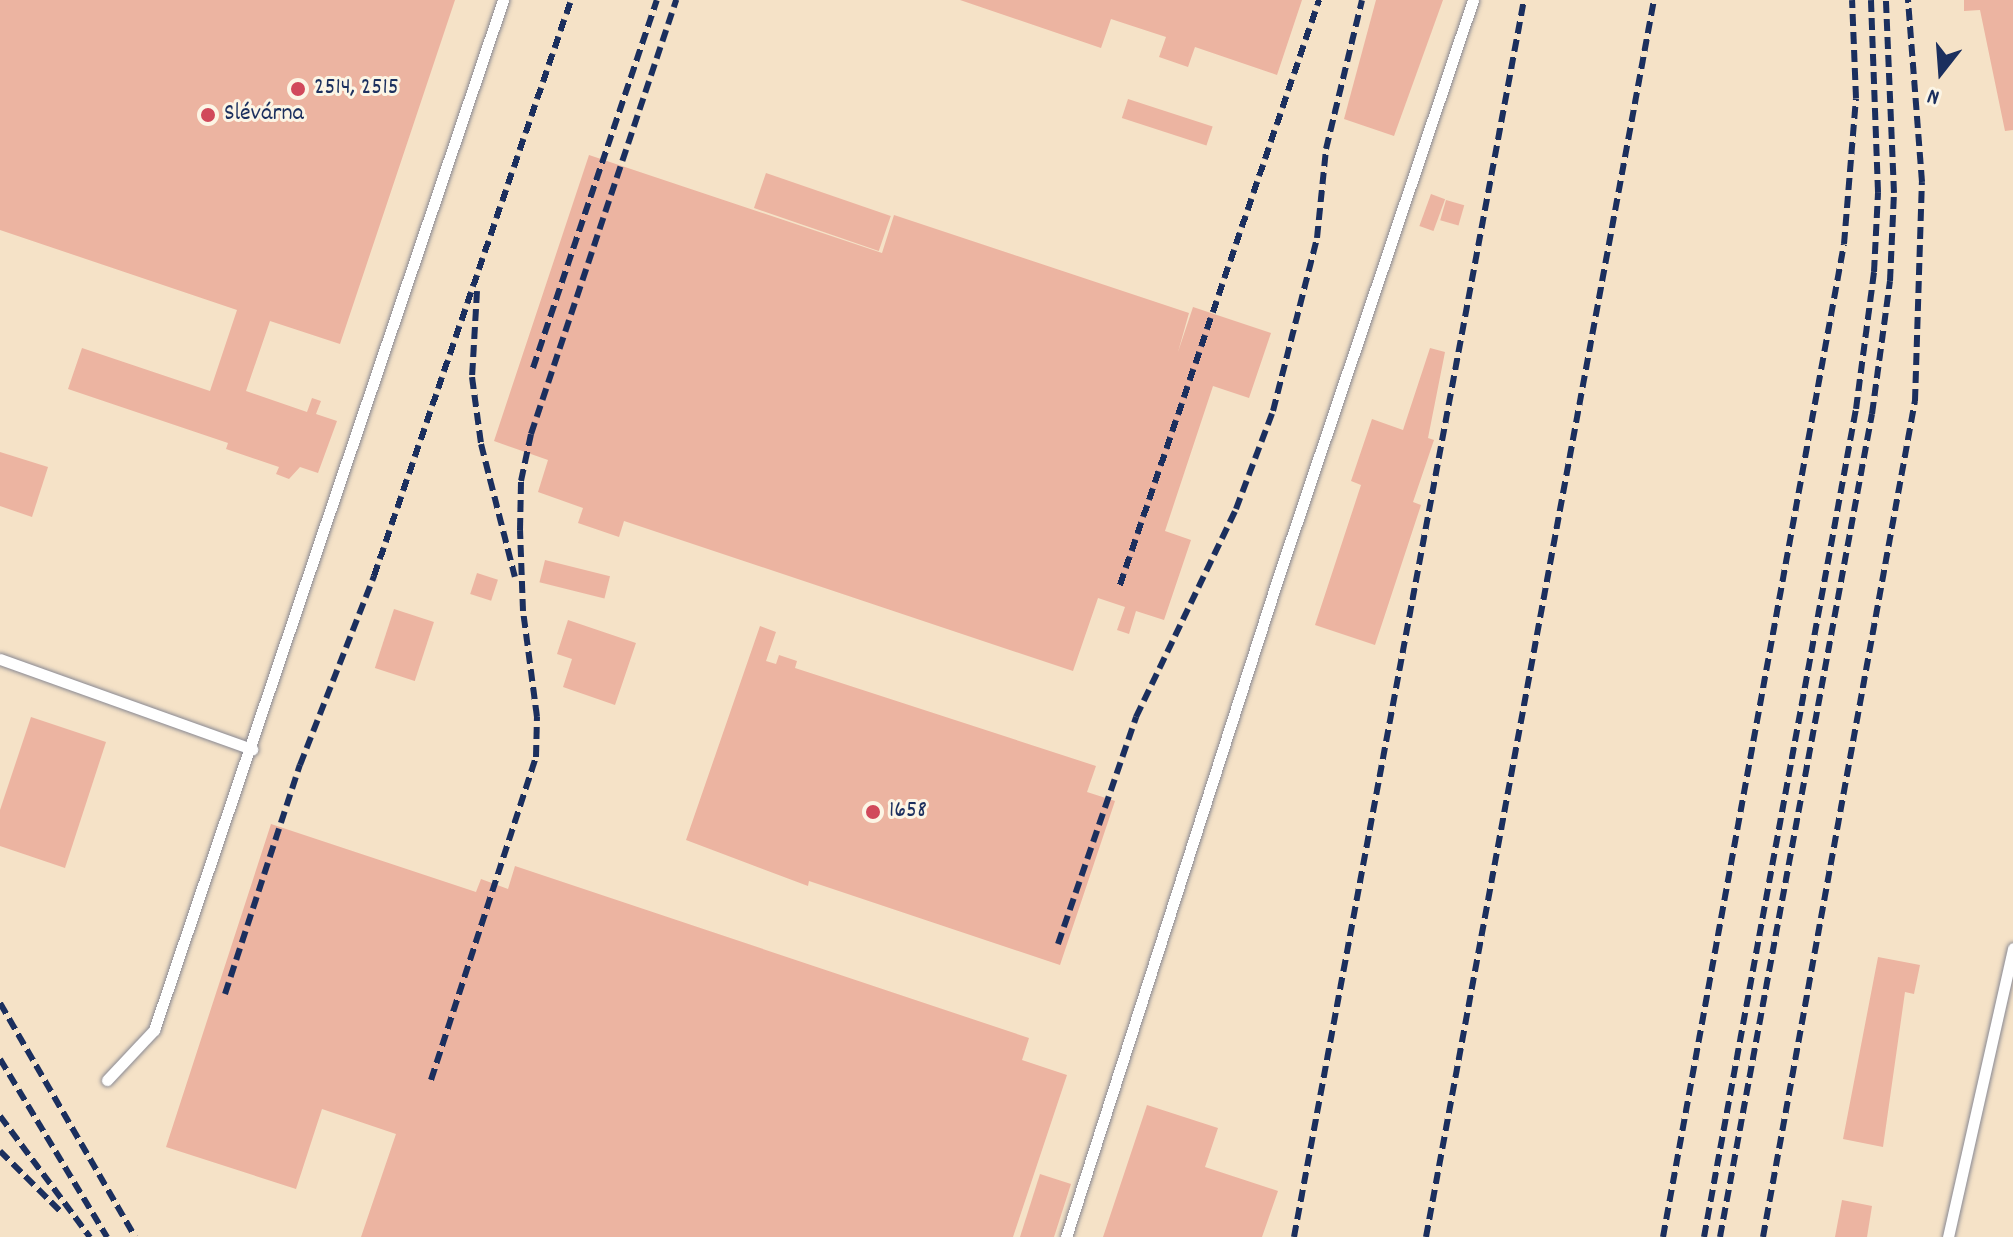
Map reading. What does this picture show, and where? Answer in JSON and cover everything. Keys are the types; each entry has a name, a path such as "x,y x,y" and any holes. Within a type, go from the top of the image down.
{"lane":[{"path":"107,1080 154,1030 252,749 503,0"},
{"path":"1066,1237 1278,578 1473,0"},
{"path":"0,659 252,749"},
{"path":"1948,1237 2013,948"}],"building":[{"name":"Slévárna","path":"0,0 455,0 340,344 270,321 246,391 307,412 312,398 321,401 316,414 337,421 318,473 300,467 289,479 276,474 279,467 226,449 228,443 68,389 82,348 210,391 237,310 0,230"},
{"path":"960,0 1302,0 1277,75 1195,47 1188,67 1159,57 1166,37 1111,19 1101,48"},
{"path":"1376,0 1443,0 1394,136 1344,119"},
{"path":"1964,0 2013,0 2013,130 2005,131 1980,10 1964,11"},
{"path":"1128,99 1213,127 1206,146 1122,118"},
{"path":"589,155 882,253 894,215 1189,313 1178,352 1193,307 1271,333 1249,398 1213,386 1165,531 1191,540 1164,620 1136,611 1129,634 1117,630 1125,607 1098,598 1073,671 624,521 619,537 578,523 583,508 538,492 548,460 494,441"},
{"path":"766,173 891,216 879,251 754,208"},
{"path":"1431,194 1445,199 1433,231 1419,226"},
{"path":"1446,200 1464,205 1458,225 1440,220"},
{"path":"1430,348 1445,352 1428,438 1434,440 1413,502 1421,505 1375,645 1315,625 1361,485 1351,481 1372,419 1403,430"},
{"path":"0,452 48,467 32,517 0,506"},
{"path":"545,560 610,576 604,599 539,582"},
{"path":"477,573 498,580 491,601 470,594"},
{"path":"394,609 434,622 415,681 375,668"},
{"path":"568,620 636,643 615,705 563,687 572,659 557,654"},
{"path":"760,626 776,632 766,661 776,664 779,655 797,661 795,668 1096,766 1087,792 1115,801 1060,965 809,881 808,886 686,840"},
{"path":"31,717 106,742 65,868 0,846 0,810"},
{"path":"271,824 476,892 481,879 508,889 515,866 1029,1038 1022,1060 1067,1075 1013,1237 361,1237 396,1134 322,1109 296,1189 166,1147"},
{"path":"1878,957 1920,965 1914,994 1905,992 1883,1147 1843,1139"},
{"path":"1147,1105 1218,1128 1205,1167 1278,1191 1262,1237 1103,1237"},
{"path":"1040,1174 1071,1184 1054,1237 1020,1237"},
{"path":"1842,1200 1872,1206 1867,1237 1835,1237"}],"railway":[{"path":"225,994 300,765 374,576 571,0"},
{"path":"533,368 657,0"},
{"path":"431,1080 536,757 537,717 523,611 520,530 521,481 531,434 676,0"},
{"path":"1120,585 1319,0"},
{"path":"1058,944 1136,717 1236,509 1273,411 1317,238 1326,149 1362,0"},
{"path":"1294,1237 1524,0"},
{"path":"1426,1237 1654,0"},
{"path":"1663,1237 1844,244 1856,98 1852,0"},
{"path":"1704,1237 1856,409 1874,272 1878,192 1871,0"},
{"path":"1720,1237 1872,414 1890,281 1894,193 1886,0"},
{"path":"1763,1237 1915,401 1922,182 1908,0"},
{"path":"477,291 472,377 481,444 515,577"},
{"path":"0,1003 135,1237"},
{"path":"0,1059 107,1237"},
{"path":"0,1116 90,1237"},
{"path":"0,1151 62,1213"}],"place":[{"name":"2514, 2515","path":"298,89"},
{"name":"Slévárna","path":"208,115"},
{"name":"1658","path":"873,812"}]}
